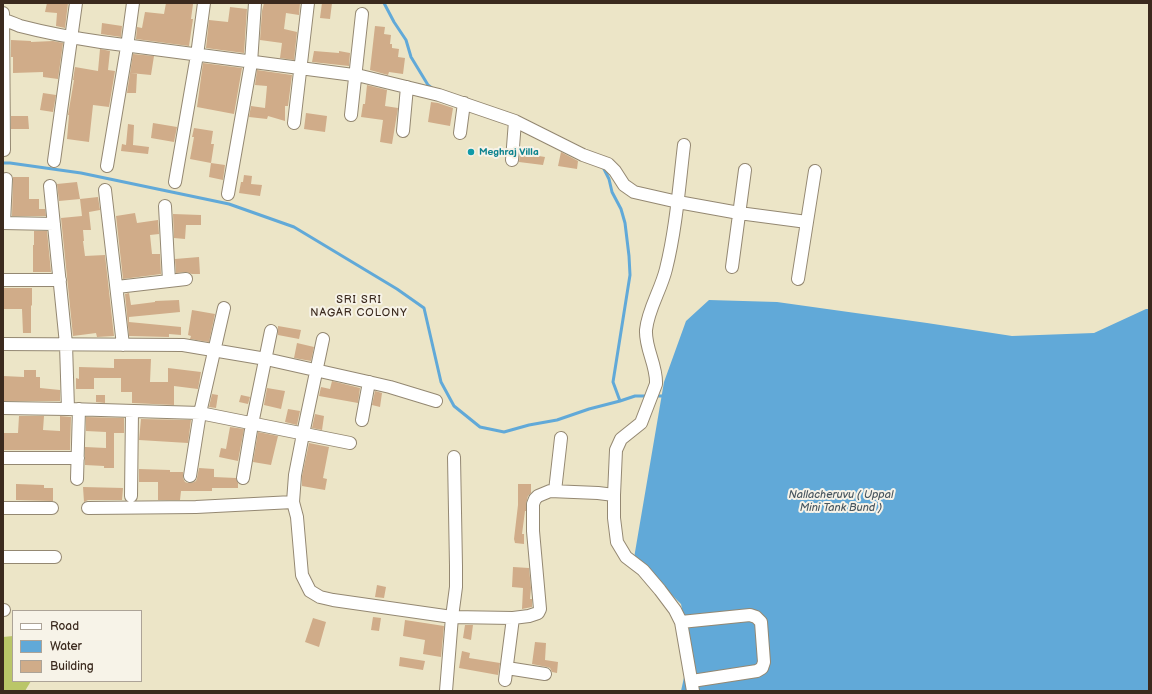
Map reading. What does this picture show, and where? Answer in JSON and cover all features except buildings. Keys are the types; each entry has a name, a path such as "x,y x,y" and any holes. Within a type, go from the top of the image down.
{"street":[{"path":"54,161 76,3"},
{"path":"108,166 133,3"},
{"path":"175,182 197,55 204,3"},
{"path":"228,194 251,62 256,3"},
{"path":"294,123 308,3"},
{"path":"3,12 4,150"},
{"path":"351,115 362,14"},
{"path":"3,20 10,21 18,26 71,37 127,46 355,75 408,87 464,103 515,122 583,155 608,164 624,185 634,192 678,202 807,222"},
{"path":"3,29 12,30 18,26"},
{"path":"403,131 408,87"},
{"path":"460,133 464,103"},
{"path":"512,160 515,122"},
{"path":"681,622 750,614 756,617 761,622 764,662 762,668 757,671 692,686 681,622 675,610 643,570 626,556 617,542 614,518 616,450 621,439 641,423 656,384 657,377 648,345 646,331 648,318 665,271 678,202 684,145"},
{"path":"732,267 745,170"},
{"path":"798,279 815,171"},
{"path":"6,179 4,223 54,224"},
{"path":"50,186 78,458 77,479"},
{"path":"105,190 123,345"},
{"path":"165,206 169,281"},
{"path":"117,287 186,279"},
{"path":"3,280 60,280"},
{"path":"190,476 200,413 224,308"},
{"path":"243,478 252,424 271,332"},
{"path":"323,339 295,476 293,502 297,517 302,575 310,591 316,595 332,600 452,617 513,618 538,613 540,609 533,531 533,504 535,499 538,496 550,491 614,495"},
{"path":"3,344 183,345 266,359 316,370 390,387 436,401"},
{"path":"362,420 369,382"},
{"path":"3,408 132,410 200,413 350,443"},
{"path":"131,496 132,410"},
{"path":"555,491 561,438"},
{"path":"446,691 456,587 454,457"},
{"path":"3,458 78,458"},
{"path":"88,508 196,507 293,502"},
{"path":"3,508 52,508"},
{"path":"3,557 55,557"},
{"path":"513,618 506,674 545,674"}],"green space":[{"path":"12,636 12,682 30,682 25,691 3,691 3,637"}],"water":[{"name":"Nallacheruvu ( Uppal Mini Tank Bund )","path":"709,300 777,302 1012,336 1094,333 1149,309 1149,691 681,691 690,650 681,604 634,558 664,382 686,321"}],"waterway":[{"path":"384,3 406,40 411,57 428,85 433,89"},
{"path":"3,163 81,173 229,204 294,227 397,289 424,308 441,382 454,406 480,427 504,432 529,425 557,420 589,409 620,401"},
{"path":"602,165 609,179 612,192 621,209 625,223 630,275 613,382 620,401 635,396 648,396"},
{"path":"654,396 662,396"}],"place":[{"name":"Meghraj Villa","path":"471,152"}],"district":[{"name":"SRI SRI NAGAR COLONY","path":"359,306"}]}
